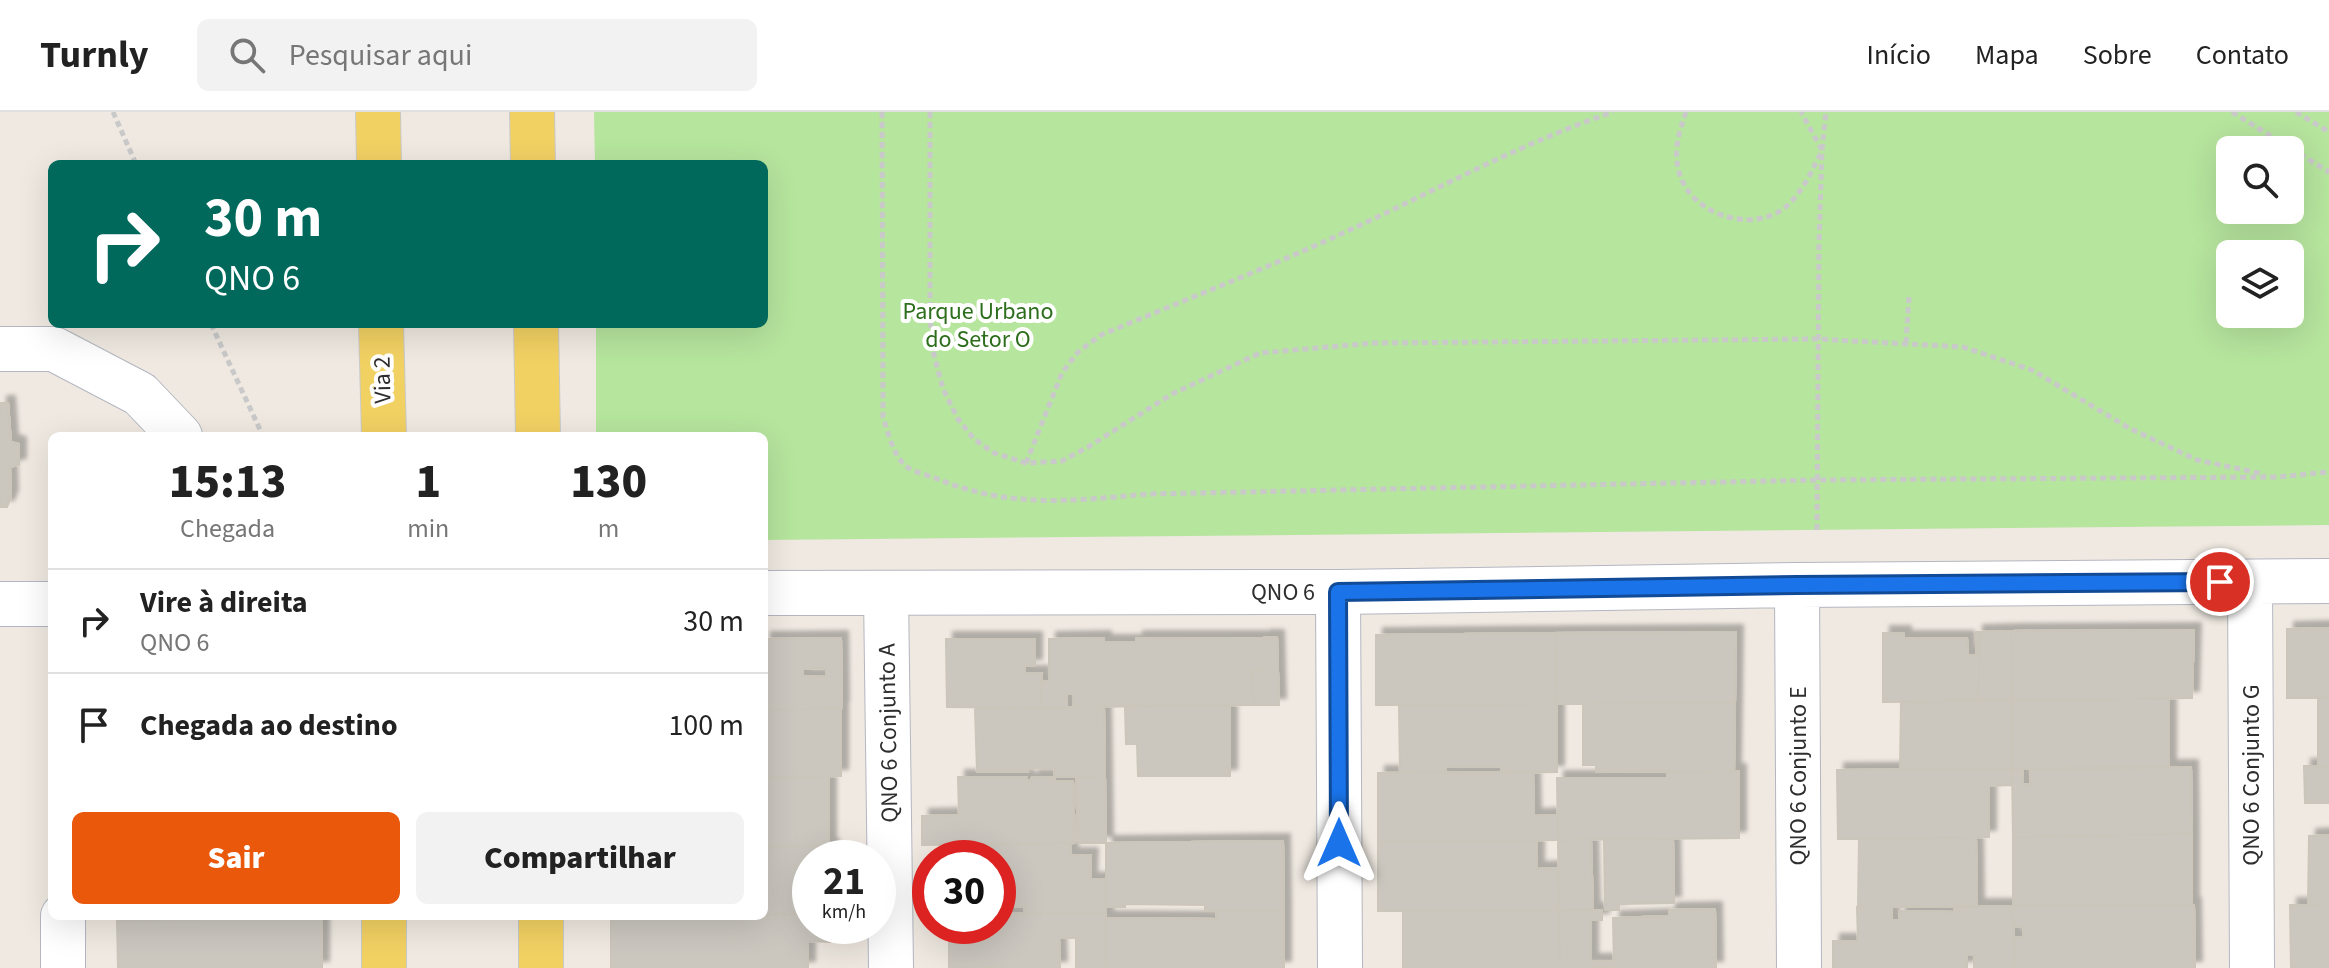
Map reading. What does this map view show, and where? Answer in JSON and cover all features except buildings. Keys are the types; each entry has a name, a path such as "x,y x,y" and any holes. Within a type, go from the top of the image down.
{"main road":[{"path":"378,112 379,160"},
{"path":"532,112 533,160"},
{"name":"Via 2","path":"381,328 384,432"},
{"path":"536,328 538,432"},
{"path":"384,920 384,968"},
{"path":"541,920 541,968"}],"street":[{"path":"0,349 54,349 140,394 176,432"},
{"name":"QNO 6","path":"768,593 1338,592 2329,581"},
{"name":"QNO 6 Conjunto G","path":"2250,582 2252,968"},
{"name":"QNO 6 Conjunto E","path":"1797,585 1799,968"},
{"path":"1338,592 1340,968"},
{"name":"QNO 6 Conjunto A","path":"886,593 891,968"},
{"path":"0,604 48,604"},
{"path":"63,920 63,968"}],"path":[{"path":"113,112 134,160"},
{"path":"882,112 883,417 890,440 906,466 952,485 1003,497 1058,503 1148,494 1817,480 2277,477 2329,472"},
{"path":"930,112 930,319 943,389 958,419 974,439 994,453 1026,463 1062,461 1172,394 1260,353 1374,343 1817,339 1963,347 2032,370 2129,428 2197,460 2277,477"},
{"path":"1026,463 1062,373 1078,352 1101,335 1329,240 1507,155 1613,112"},
{"path":"1686,112 1676,142 1679,174 1697,202 1726,218 1759,219 1788,205 1808,180 1822,150"},
{"path":"1801,112 1822,150"},
{"path":"1817,530 1817,339 1822,150 1826,112"},
{"path":"2232,112 2329,172"},
{"path":"2296,112 2329,132"},
{"path":"1906,343 1909,297"},
{"path":"213,328 261,432"}],"green space":[{"name":"Parque Urbano do Setor O","path":"594,112 2329,112 2329,525 768,540 768,432 596,432 596,328 768,328 768,160 595,160"}],"route":[{"path":"1339,843 1338,592 2220,582"}]}
